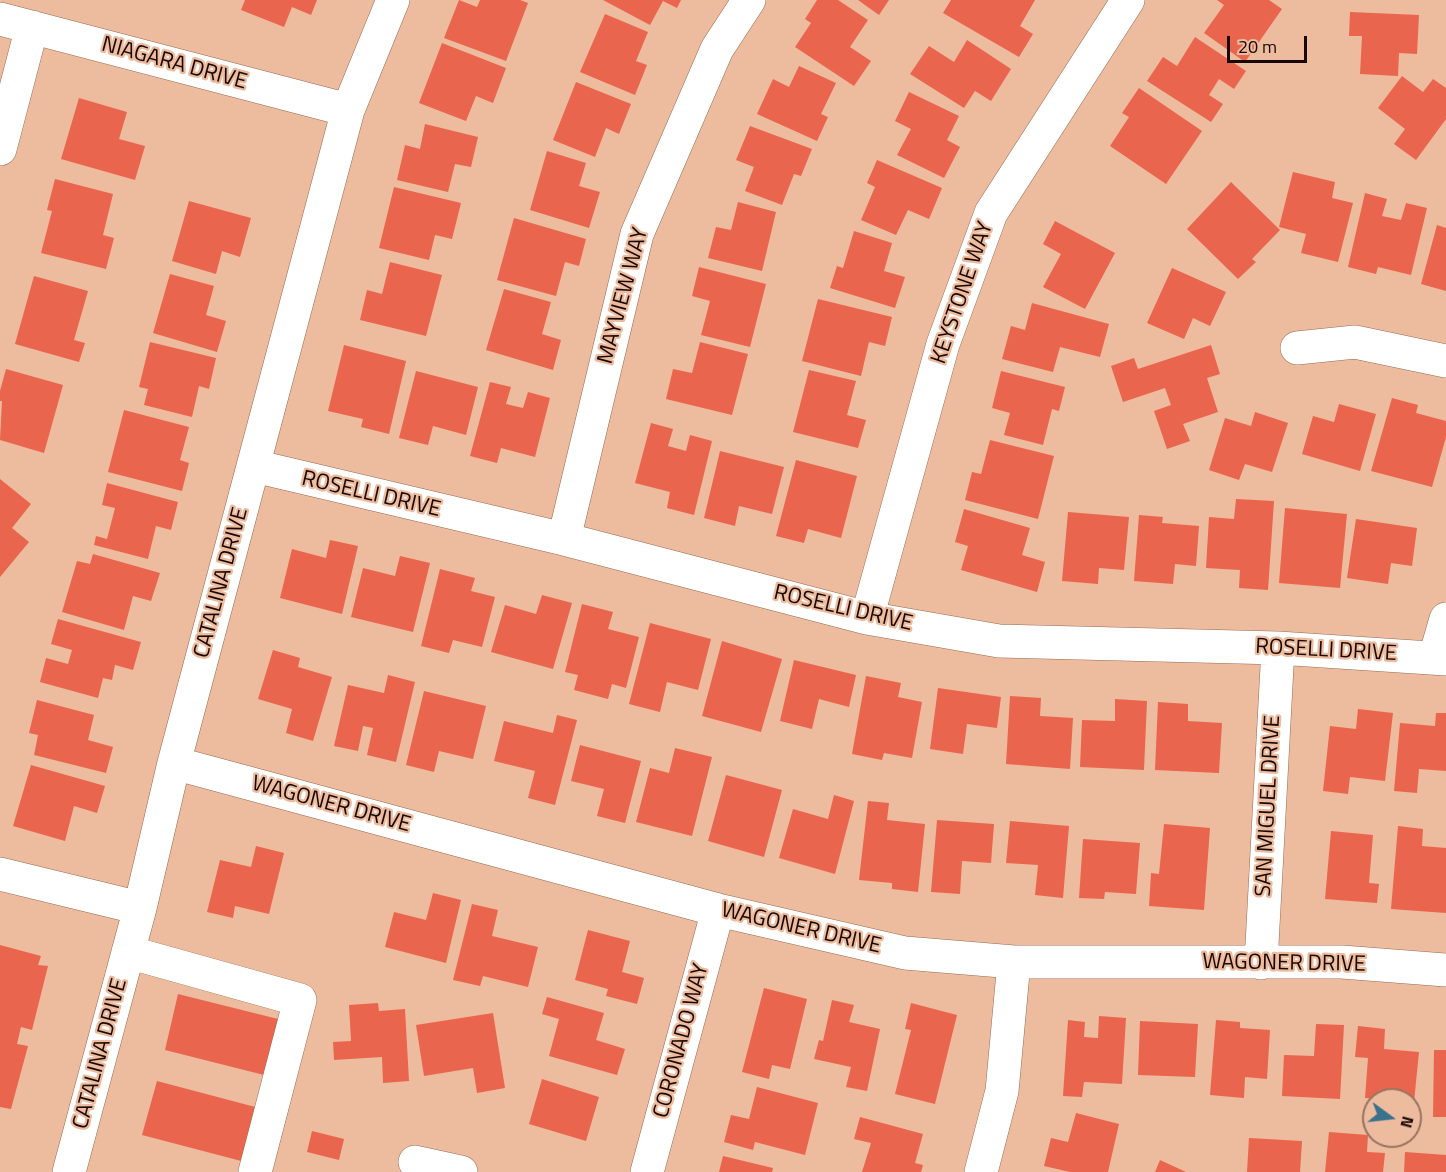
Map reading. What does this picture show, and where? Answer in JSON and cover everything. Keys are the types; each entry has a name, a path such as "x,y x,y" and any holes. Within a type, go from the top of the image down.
{"street":[{"name":"CATALINA DRIVE","path":"69,1172 140,908 174,763 348,110 393,0"},
{"name":"MAYVIEW WAY","path":"564,539 637,234 717,49 749,0"},
{"name":"KEYSTONE WAY","path":"867,618 944,344 991,213 1128,0"},
{"name":"NIAGARA DRIVE","path":"0,19 348,110"},
{"path":"0,149 32,27"},
{"path":"1297,348 1355,342 1446,361"},
{"name":"ROSELLI DRIVE","path":"254,466 564,539 867,618 999,641 1278,648 1441,658"},
{"path":"1441,658 1446,619"},
{"name":"SAN MIGUEL DRIVE","path":"1261,963 1278,648"},
{"name":"WAGONER DRIVE","path":"174,763 718,910 905,953 1014,962 1342,962 1446,970"},
{"path":"0,874 140,908"},
{"name":"CORONADO WAY","path":"647,1172 718,910"},
{"path":"128,952 300,1000 255,1172"},
{"path":"981,1172 1002,1091 1014,962"},
{"path":"415,1162 461,1172"}],"building":[{"path":"245,0 317,0 311,15 292,7 284,27 241,10"},
{"path":"459,0 477,7 480,0 520,0 528,3 506,61 444,38"},
{"path":"603,0 681,0 677,8 663,1 650,25"},
{"path":"817,0 838,0 868,20 850,47 871,61 854,86 795,47 811,23 805,19"},
{"path":"858,0 889,0 879,15"},
{"path":"951,0 1035,0 1020,26 1033,34 1019,57 943,13"},
{"path":"1217,0 1269,0 1282,9 1245,62 1204,33 1224,5"},
{"path":"1350,12 1419,15 1417,54 1399,53 1398,76 1360,74 1362,36 1349,36"},
{"path":"605,14 648,32 636,61 647,65 635,95 580,72"},
{"path":"1195,37 1246,71 1234,89 1219,79 1209,95 1223,104 1211,122 1147,81 1163,57 1177,66"},
{"path":"967,40 1011,69 991,101 975,91 964,108 910,74 929,46 954,62"},
{"path":"442,43 506,68 493,103 476,96 466,121 419,103"},
{"path":"799,66 836,83 821,114 828,117 817,141 757,114 773,79 789,87"},
{"path":"1402,76 1423,92 1433,79 1446,88 1446,119 1416,160 1394,144 1405,129 1378,108"},
{"path":"576,82 631,104 619,134 606,128 595,157 553,140"},
{"path":"1139,88 1202,131 1166,184 1110,146 1129,117 1122,113"},
{"path":"909,92 959,116 947,140 960,147 944,178 897,155 911,129 895,121"},
{"path":"79,98 127,112 119,139 145,146 135,180 61,159"},
{"path":"425,124 478,137 471,167 455,164 448,192 397,180 405,145 420,149"},
{"path":"750,126 812,149 801,176 794,174 782,205 745,191 754,167 736,160"},
{"path":"547,151 586,163 579,186 600,192 589,228 530,210"},
{"path":"877,160 942,188 929,219 908,210 896,235 861,220 875,187 867,183"},
{"path":"1293,172 1335,182 1332,198 1353,203 1338,262 1301,253 1306,234 1279,227"},
{"path":"55,179 113,194 103,235 114,238 106,269 41,253 52,211 47,210"},
{"path":"1231,182 1280,230 1252,259 1256,262 1238,279 1187,229"},
{"path":"394,187 461,203 452,239 435,235 429,260 379,248"},
{"path":"1365,193 1387,199 1382,216 1401,220 1406,203 1427,208 1411,275 1378,267 1376,274 1348,267"},
{"path":"189,201 251,218 240,257 222,251 216,274 172,261"},
{"path":"738,202 776,212 762,271 708,258 716,227 731,230"},
{"path":"514,218 586,239 579,266 565,262 556,296 497,280"},
{"path":"1055,221 1115,253 1085,309 1043,287 1061,254 1043,244"},
{"path":"1437,225 1446,228 1446,291 1421,284"},
{"path":"854,231 892,243 884,271 905,277 895,308 830,288 837,266 843,268"},
{"path":"390,262 442,275 426,336 360,320 367,290 382,294"},
{"path":"699,267 766,284 750,347 701,335 710,301 692,296"},
{"path":"1172,268 1226,292 1210,326 1193,318 1184,339 1147,323"},
{"path":"170,274 214,286 206,315 226,321 217,352 153,333"},
{"path":"34,276 88,291 74,340 85,343 79,362 15,344"},
{"path":"504,289 551,302 542,334 561,340 553,370 486,350"},
{"path":"818,299 892,317 885,346 869,342 861,376 802,361"},
{"path":"1032,303 1109,324 1100,357 1060,347 1053,372 1002,359 1011,326 1025,330"},
{"path":"150,342 216,358 209,389 199,386 192,417 144,405 148,389 139,387"},
{"path":"700,342 748,354 732,415 666,399 673,369 692,373"},
{"path":"344,345 406,361 389,434 361,427 363,419 328,411"},
{"path":"1211,345 1220,374 1207,378 1218,412 1183,424 1190,441 1167,449 1154,411 1171,405 1165,388 1123,402 1111,366 1134,358 1138,369"},
{"path":"6,369 63,385 44,453 0,440 2,401 0,401 0,391"},
{"path":"809,370 856,381 847,415 866,420 858,448 793,432"},
{"path":"416,371 478,387 466,435 433,426 428,445 399,438"},
{"path":"1001,371 1065,387 1059,411 1052,409 1043,445 1004,435 1010,413 992,408"},
{"path":"490,382 511,387 506,404 523,408 528,392 550,398 535,457 501,448 497,463 470,456"},
{"path":"1392,398 1418,405 1416,413 1446,421 1446,437 1432,487 1371,471"},
{"path":"1339,404 1376,414 1360,471 1302,454 1313,416 1334,422"},
{"path":"124,410 189,427 180,460 189,463 182,491 108,472"},
{"path":"1255,412 1288,423 1272,472 1245,464 1239,480 1209,470 1225,418 1251,426"},
{"path":"651,423 673,429 668,446 686,451 690,435 712,441 694,515 667,508 670,492 635,483"},
{"path":"990,440 1054,456 1038,519 965,500 972,472 981,474"},
{"path":"720,451 784,467 772,514 739,506 735,526 704,518"},
{"path":"796,460 857,476 841,538 808,529 804,543 776,536"},
{"path":"0,479 31,504 12,528 29,542 0,577"},
{"path":"107,483 178,502 171,530 156,526 148,559 94,545 96,536 107,539 115,508 102,505"},
{"path":"1236,499 1274,501 1268,590 1239,588 1240,570 1206,568 1209,517 1234,519"},
{"path":"1285,508 1347,514 1340,588 1279,583"},
{"path":"964,509 1030,528 1022,555 1045,562 1037,592 961,570 968,546 955,542"},
{"path":"1068,512 1129,517 1124,570 1099,568 1098,584 1062,581"},
{"path":"1139,515 1163,517 1162,523 1199,526 1196,566 1175,564 1173,584 1134,581"},
{"path":"1356,519 1417,528 1412,566 1391,563 1388,584 1347,578"},
{"path":"330,540 358,546 342,614 280,598 292,549 326,558"},
{"path":"93,554 160,573 151,601 133,596 124,630 62,612 77,561 90,564"},
{"path":"400,556 430,563 413,632 351,617 363,568 395,576"},
{"path":"440,569 475,578 471,591 495,597 482,647 453,640 449,653 421,646"},
{"path":"542,595 572,603 553,669 491,652 505,605 536,614"},
{"path":"582,604 613,612 608,629 639,637 626,688 612,684 608,699 574,690 578,675 565,672"},
{"path":"58,619 141,642 133,670 115,665 112,680 103,678 98,698 40,682 46,658 68,664 72,650 51,644"},
{"path":"650,623 711,639 698,690 667,682 660,712 629,704"},
{"path":"722,641 782,659 761,732 702,716"},
{"path":"273,650 300,658 298,667 332,677 313,741 286,733 292,709 258,699"},
{"path":"794,660 856,675 849,707 819,699 812,729 780,721"},
{"path":"388,675 415,682 396,762 367,755 373,728 363,726 358,751 334,746 348,685 384,693"},
{"path":"866,676 901,683 898,697 922,702 912,758 884,753 882,760 852,754"},
{"path":"938,688 1001,697 997,728 967,724 963,754 930,749"},
{"path":"424,691 486,706 473,759 439,751 434,772 406,765"},
{"path":"1010,696 1041,698 1040,716 1073,718 1070,769 1006,764"},
{"path":"1115,699 1147,701 1144,770 1080,767 1082,720 1115,721"},
{"path":"37,700 94,715 88,740 113,747 106,773 34,755 38,735 29,733"},
{"path":"1158,702 1188,704 1188,721 1222,723 1219,773 1155,770"},
{"path":"1358,709 1393,713 1385,781 1350,777 1348,794 1323,791 1330,726 1356,729"},
{"path":"1436,713 1446,713 1446,771 1419,769 1417,793 1394,791 1400,723 1435,726"},
{"path":"557,715 577,720 555,805 528,798 535,771 494,761 504,721 553,733"},
{"path":"580,745 641,761 625,823 597,816 604,789 571,781"},
{"path":"675,748 712,757 692,836 636,822 650,768 669,773"},
{"path":"31,765 105,786 97,813 74,806 65,841 13,826"},
{"path":"726,775 782,790 764,857 708,841"},
{"path":"834,795 854,801 835,874 779,858 793,809 828,819"},
{"path":"868,801 889,803 887,820 925,824 918,892 892,889 892,883 859,880"},
{"path":"937,820 994,824 991,863 962,861 960,894 931,892"},
{"path":"1010,821 1069,826 1063,898 1035,895 1038,865 1006,863"},
{"path":"1164,824 1210,828 1204,910 1149,906 1151,873 1159,874"},
{"path":"1398,826 1423,829 1422,846 1446,848 1446,913 1391,909"},
{"path":"1331,831 1373,835 1369,883 1379,884 1377,903 1325,899"},
{"path":"1083,839 1140,843 1136,894 1105,892 1104,899 1079,898"},
{"path":"256,846 284,853 269,914 235,906 233,918 207,912 220,860 251,867"},
{"path":"433,893 461,900 446,963 385,947 394,912 426,920"},
{"path":"472,904 498,910 492,936 538,947 528,987 483,976 480,986 453,980"},
{"path":"588,930 630,941 622,972 644,978 637,1004 606,996 608,989 575,980"},
{"path":"0,945 41,956 38,965 48,966 32,1030 21,1027 17,1044 28,1046 11,1109 0,1107"},
{"path":"764,988 807,999 790,1069 772,1065 769,1079 742,1072"},
{"path":"178,994 282,1020 268,1076 165,1050"},
{"path":"547,997 604,1013 596,1040 625,1049 617,1075 549,1056 559,1019 542,1014"},
{"path":"832,1000 854,1005 849,1022 880,1029 867,1091 846,1087 851,1067 814,1059 819,1040 823,1041"},
{"path":"378,1003 379,1011 405,1009 409,1081 383,1083 382,1057 334,1060 333,1042 351,1041 349,1005"},
{"path":"911,1003 957,1015 935,1104 895,1094 911,1030 905,1029"},
{"path":"493,1013 505,1088 477,1093 473,1068 424,1076 416,1025"},
{"path":"1099,1016 1126,1018 1122,1084 1084,1082 1082,1097 1063,1096 1068,1020 1085,1022 1084,1037 1098,1038"},
{"path":"1216,1020 1240,1022 1240,1028 1270,1030 1267,1079 1245,1077 1244,1098 1210,1095"},
{"path":"1140,1021 1198,1024 1195,1077 1138,1075"},
{"path":"1316,1024 1344,1025 1340,1099 1282,1096 1284,1055 1314,1056"},
{"path":"1358,1026 1385,1029 1384,1049 1419,1052 1415,1088 1366,1088 1368,1058 1355,1057"},
{"path":"1434,1050 1446,1050 1446,1117 1433,1117"},
{"path":"542,1079 599,1097 586,1141 529,1124"},
{"path":"157,1081 259,1108 245,1162 142,1135"},
{"path":"757,1087 818,1103 805,1155 755,1142 753,1150 724,1142 731,1115 749,1119"},
{"path":"1076,1113 1119,1124 1108,1172 1070,1172 1044,1166 1051,1138 1068,1142"},
{"path":"860,1117 923,1134 915,1163 923,1165 921,1172 862,1172 871,1143 854,1139"},
{"path":"312,1131 344,1139 339,1160 307,1152"},
{"path":"1329,1132 1362,1135 1362,1148 1367,1148 1367,1152 1385,1153 1383,1172 1325,1172"},
{"path":"1249,1138 1302,1141 1300,1172 1247,1172"},
{"path":"1405,1152 1446,1155 1446,1172 1404,1172"},
{"path":"723,1156 773,1168 772,1172 719,1172"},
{"path":"1160,1160 1186,1172 1155,1172"}]}
